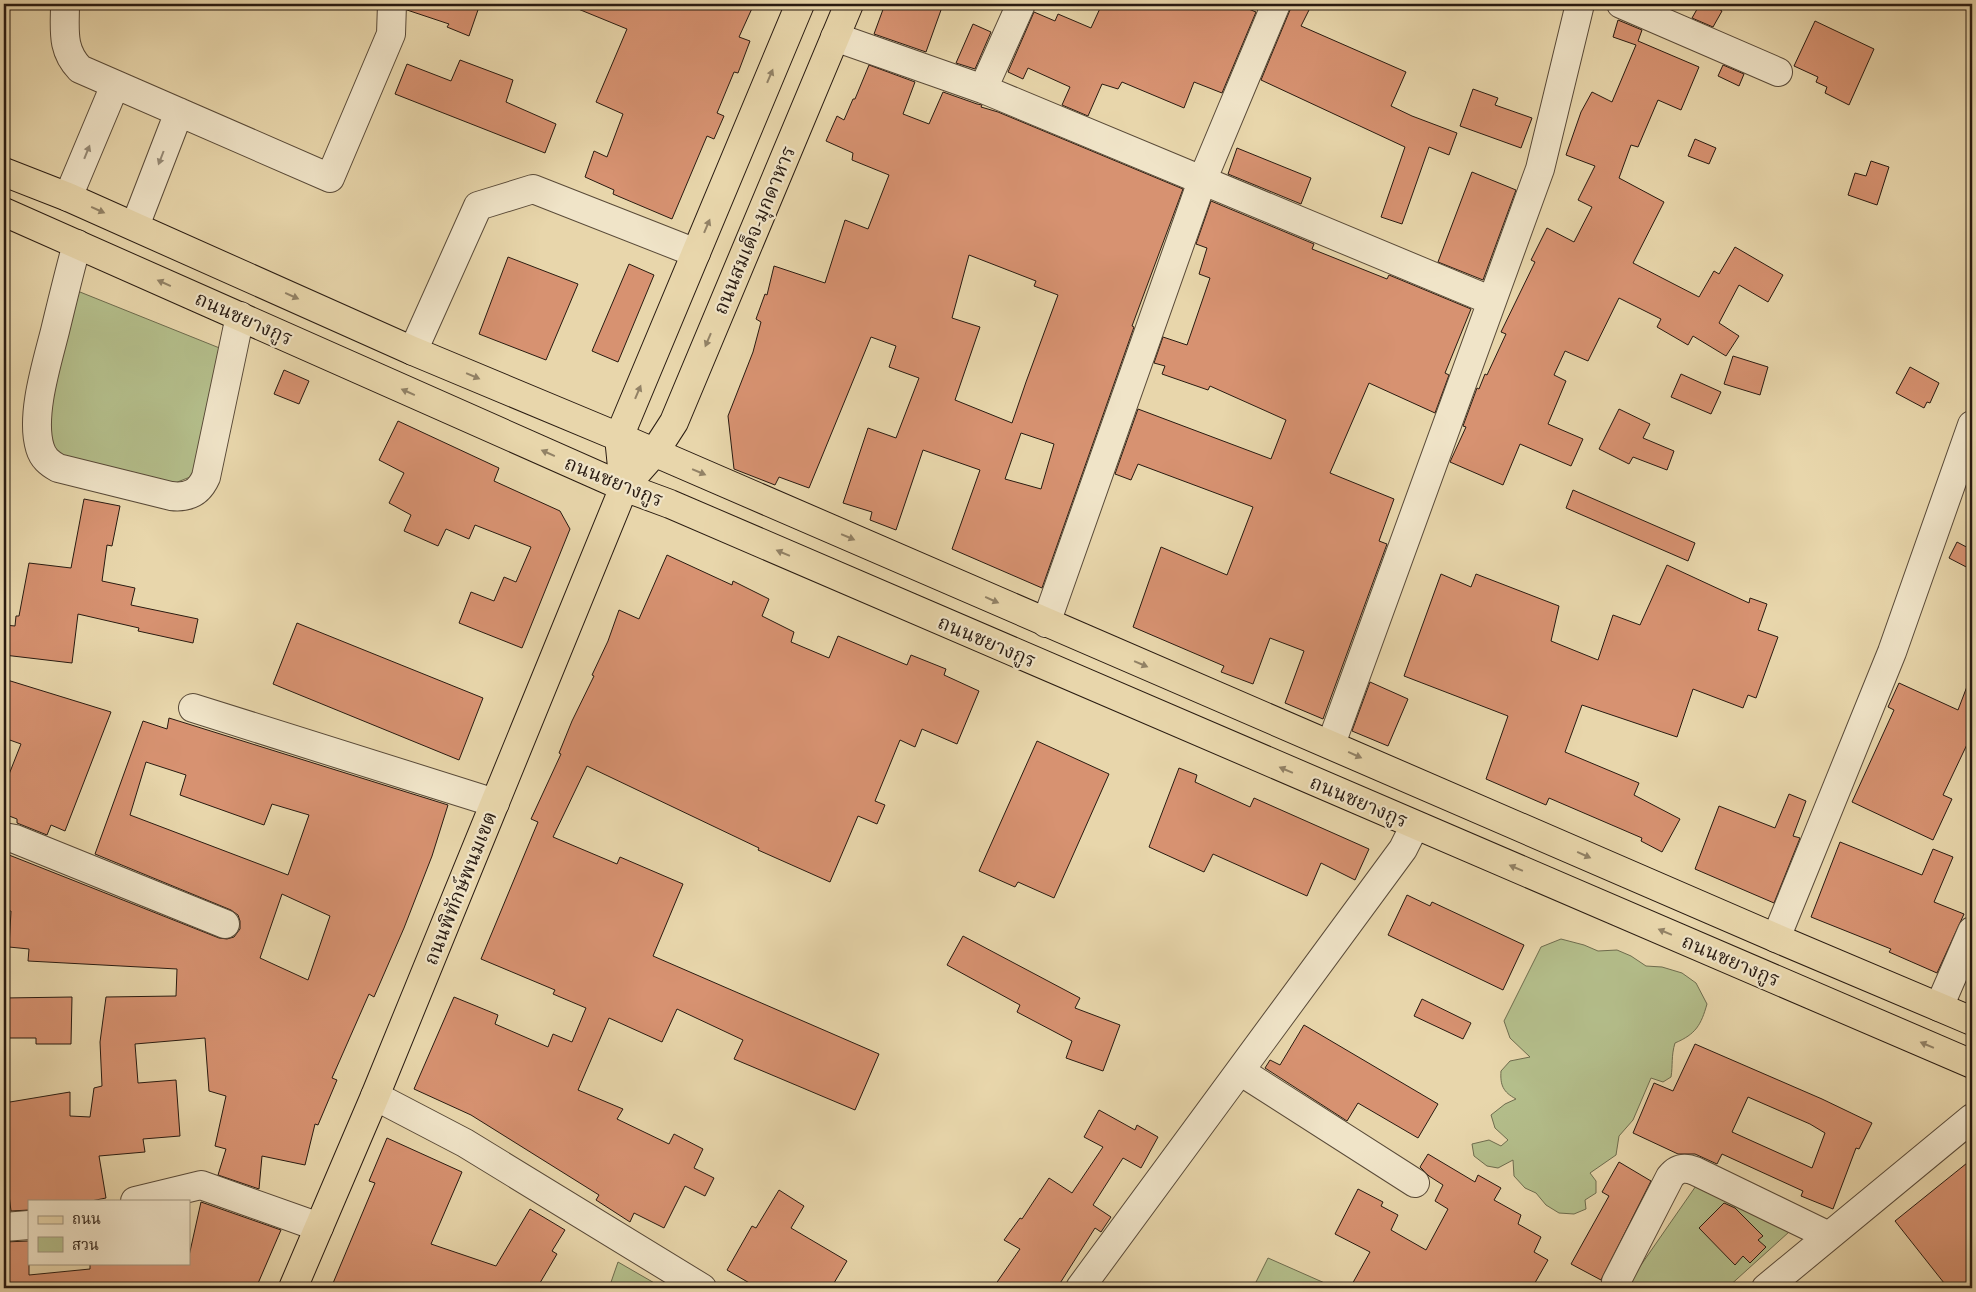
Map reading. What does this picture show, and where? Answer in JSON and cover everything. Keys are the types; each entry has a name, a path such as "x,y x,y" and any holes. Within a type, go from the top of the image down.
{"main road":[{"path":"624,487 619,437 800,4"},
{"name":"ถนนสมเด็จ-มุกดาหาร","path":"624,487 654,453 674,422 849,4"},
{"name":"ถนนชยางกูร","path":"4,172 68,197 413,351 619,437 1046,623 1972,1021"},
{"name":"ถนนชยางกูร","path":"4,212 624,487 679,508 1972,1064"},
{"name":"ถนนพิทักษ์พนมเขต","path":"293,1288 375,1096 624,487"}],"street":[{"path":"65,4 66,46 71,60 80,70 330,178 391,34 392,4"},
{"path":"983,89 1021,4"},
{"path":"1046,623 1202,181 1276,4"},
{"path":"1331,744 1540,169 1580,4"},
{"path":"1621,4 1778,72"},
{"path":"835,37 983,89 1492,301"},
{"path":"68,197 115,85"},
{"path":"135,226 179,112"},
{"path":"413,351 478,206 532,189 696,253"},
{"path":"77,244 48,360 38,409 41,451 45,458 58,468 171,496 189,496 196,492 203,485 206,477 240,316"},
{"path":"1776,938 1892,652 1972,425"},
{"path":"192,708 494,803"},
{"path":"1080,1288 1404,849 1415,825"},
{"path":"4,837 15,839 225,924"},
{"path":"1939,1007 1972,931"},
{"path":"1240,1071 1415,1184"},
{"path":"375,1096 465,1143 691,1285"},
{"path":"1766,1288 1972,1118"},
{"path":"1616,1282 1670,1177 1678,1170 1684,1168 1695,1171 1829,1236"},
{"path":"139,1200 201,1185 319,1227"},
{"path":"4,1227 28,1225"}],"green space":[{"path":"75,290 222,349 196,471 190,477 175,483 65,457 57,453 45,428"},
{"path":"1561,939 1598,951 1617,950 1631,956 1646,966 1662,967 1682,973 1696,983 1707,1004 1697,1028 1688,1036 1675,1043 1671,1077 1663,1082 1651,1078 1633,1120 1619,1136 1616,1155 1590,1173 1596,1181 1596,1193 1585,1200 1586,1209 1574,1214 1559,1213 1546,1205 1536,1193 1525,1188 1514,1176 1513,1160 1498,1168 1487,1166 1474,1156 1472,1144 1489,1140 1501,1146 1508,1140 1495,1128 1491,1115 1505,1104 1516,1099 1503,1088 1501,1071 1510,1061 1530,1057 1510,1038 1504,1021 1541,947"},
{"path":"1698,1183 1789,1232 1727,1288 1625,1288"},
{"path":"1268,1258 1336,1288 1253,1288"},
{"path":"618,1262 663,1288 609,1288"}],"building":[{"path":"408,4 480,4 469,36 447,27 449,24 407,10"},
{"path":"566,4 754,4 739,37 750,41 738,73 734,72 717,113 724,116 714,139 707,136 672,219 613,194 614,190 585,177 594,151 607,157 623,114 596,102 627,29"},
{"path":"885,4 937,4 936,8 941,10 926,52 874,34"},
{"path":"1102,4 1236,4 1256,12 1222,93 1194,82 1184,108 1122,82 1118,89 1102,84 1088,116 1062,105 1070,87 1028,68 1023,79 1008,72 1034,12 1055,21 1058,14 1091,28"},
{"path":"1291,4 1312,4 1301,26 1406,72 1391,106 1457,133 1449,155 1429,147 1402,224 1381,217 1405,147 1261,80"},
{"path":"1700,4 1710,4 1722,11 1713,27 1692,18"},
{"path":"1618,20 1642,30 1638,41 1699,67 1681,110 1658,100 1638,147 1631,145 1619,178 1664,202 1633,263 1699,297 1714,271 1719,274 1735,247 1783,275 1768,302 1739,285 1719,323 1739,336 1726,356 1693,336 1688,345 1657,327 1661,319 1619,298 1588,361 1565,351 1554,375 1566,381 1548,424 1583,439 1571,466 1520,444 1503,485 1450,462 1466,427 1463,426 1477,388 1479,389 1485,374 1487,375 1506,334 1501,332 1535,262 1531,260 1547,228 1574,242 1592,207 1578,200 1595,166 1566,155 1581,112 1592,92 1612,102 1636,45 1613,37"},
{"path":"1815,21 1874,49 1849,105 1825,93 1827,87 1816,82 1818,77 1794,66"},
{"path":"973,24 991,32 975,69 956,63"},
{"path":"460,60 513,80 506,102 556,124 545,153 395,94 407,64 451,81"},
{"path":"869,65 915,82 903,114 929,124 943,92 982,105 981,107 998,112 1183,189 1132,326 1134,327 1042,588 952,549 980,470 923,450 896,530 870,520 872,512 843,503 868,428 896,438 919,378 889,367 896,346 871,337 809,488 779,477 775,485 734,469 728,416 753,352 761,322 756,319 765,294 767,295 774,266 825,283 845,220 868,229 889,175 852,160 853,153 826,141 837,116 844,120 853,99 855,99","holes":["969,255 1036,281 1034,286 1058,295 1012,423 955,400 980,327 952,318","1021,433 1054,444 1041,489 1005,479"]},
{"path":"1723,65 1744,74 1739,86 1718,76"},
{"path":"1473,89 1498,98 1495,105 1532,118 1521,148 1460,126"},
{"path":"1695,139 1716,148 1709,164 1688,156"},
{"path":"1237,148 1311,178 1301,204 1228,174"},
{"path":"1871,161 1889,167 1877,205 1848,195 1855,173 1866,176"},
{"path":"1472,172 1516,190 1483,280 1438,262"},
{"path":"1211,201 1314,244 1312,249 1387,279 1389,275 1471,309 1445,373 1449,375 1435,413 1369,383 1330,473 1394,499 1379,541 1387,544 1323,719 1285,703 1304,651 1270,638 1253,684 1221,672 1224,666 1133,627 1161,547 1227,575 1253,507 1138,464 1131,480 1115,474 1138,409 1271,459 1286,420 1210,386 1208,390 1162,374 1165,366 1154,363 1163,337 1187,345 1210,278 1199,274 1207,248 1196,244"},
{"path":"508,257 578,284 546,360 479,334"},
{"path":"629,264 654,275 618,362 592,351"},
{"path":"1733,356 1768,367 1760,395 1724,384"},
{"path":"1910,367 1939,383 1930,403 1927,402 1924,408 1896,393"},
{"path":"284,370 309,381 299,404 274,394"},
{"path":"1681,374 1721,392 1711,414 1671,397"},
{"path":"1619,409 1650,424 1643,438 1674,451 1667,470 1633,457 1629,464 1599,449"},
{"path":"398,421 499,468 494,481 560,511 570,529 522,648 459,623 471,592 494,601 504,577 516,582 531,547 475,525 469,539 446,529 438,546 404,531 411,515 389,503 404,473 379,460"},
{"path":"1573,490 1695,543 1688,561 1566,508"},
{"path":"84,499 120,506 112,546 107,545 102,581 135,588 131,605 198,619 193,643 138,631 139,628 78,614 72,663 4,655 4,625 15,626 16,616 19,616 29,563 71,568"},
{"path":"1957,542 1972,550 1972,570 1949,558"},
{"path":"667,555 732,585 733,581 769,599 762,616 794,632 791,642 829,658 838,636 907,665 911,655 946,669 944,675 979,691 957,744 922,729 915,747 900,740 875,801 885,805 877,824 858,816 830,882 758,850 759,848 587,766 553,837 617,864 620,857 683,884 653,956 879,1054 855,1110 734,1059 743,1040 677,1009 662,1042 609,1018 578,1090 623,1109 617,1119 669,1144 674,1134 703,1149 694,1168 714,1178 705,1196 685,1186 664,1228 634,1213 630,1222 596,1200 599,1195 471,1115 414,1089 454,997 498,1015 495,1024 548,1047 553,1034 572,1042 586,1008 553,994 555,990 481,959 538,822 531,819 561,754 559,753 572,721 594,676 592,675 608,641 619,610 639,619"},
{"path":"1667,565 1749,603 1750,598 1767,604 1758,630 1778,637 1756,698 1748,695 1743,708 1693,689 1677,737 1582,705 1565,752 1639,783 1634,795 1680,819 1662,852 1641,841 1642,838 1549,798 1546,805 1486,779 1508,716 1404,676 1441,574 1471,587 1476,574 1559,606 1551,641 1598,660 1613,615 1640,625"},
{"path":"297,623 483,698 459,760 273,684"},
{"path":"1971,676 1972,734 1943,795 1952,799 1933,840 1852,802 1894,710 1888,707 1899,683 1958,710"},
{"path":"4,679 111,712 65,831 51,825 47,835 17,823 17,819 4,814 4,787 21,744 4,738"},
{"path":"1370,682 1408,699 1388,746 1352,731"},
{"path":"169,718 448,805 432,856 404,928 374,997 369,994 332,1078 337,1080 318,1125 315,1124 305,1165 262,1156 259,1189 218,1175 226,1149 215,1146 226,1096 209,1091 205,1038 135,1044 138,1083 176,1080 180,1136 143,1139 145,1152 99,1156 106,1198 96,1200 28,1200 28,1210 11,1211 7,1179 4,1180 4,1103 70,1092 70,1116 90,1117 94,1088 102,1086 100,1042 106,997 176,996 177,969 28,961 29,949 9,947 11,911 4,911 4,853 219,938 227,939 234,937 240,929 238,915 231,910 95,854 143,721 167,729","holes":["146,762 186,775 180,795 264,825 272,804 309,815 288,875 130,815","282,894 330,916 308,980 260,958"]},
{"path":"1037,741 1109,774 1054,898 1018,882 1015,887 979,871"},
{"path":"1179,768 1197,775 1195,782 1250,807 1254,798 1369,849 1355,880 1321,863 1307,896 1213,854 1204,872 1149,847"},
{"path":"1789,794 1806,801 1793,836 1800,838 1774,903 1695,869 1719,806 1775,828"},
{"path":"1840,842 1922,875 1933,849 1953,857 1934,902 1964,914 1937,973 1889,952 1891,949 1811,917"},
{"path":"1407,895 1430,906 1432,902 1524,945 1503,990 1388,935"},
{"path":"963,936 1080,998 1075,1008 1120,1025 1103,1071 1066,1058 1072,1041 1017,1012 1020,1005 947,965"},
{"path":"72,997 71,1044 36,1044 36,1038 4,1038 4,998"},
{"path":"1422,999 1471,1023 1463,1039 1414,1016"},
{"path":"1304,1025 1438,1104 1418,1138 1358,1103 1347,1121 1265,1068 1270,1060 1280,1065"},
{"path":"1695,1044 1822,1099 1872,1123 1859,1149 1856,1148 1833,1209 1801,1196 1803,1191 1722,1154 1717,1164 1695,1154 1678,1154 1633,1133 1654,1083 1673,1091","holes":["1748,1097 1810,1124 1825,1133 1812,1168 1732,1132"]},
{"path":"1099,1110 1135,1130 1137,1125 1158,1137 1141,1168 1123,1158 1093,1205 1111,1217 1101,1232 1095,1228 1057,1288 993,1288 1020,1249 1004,1240 1020,1218 1022,1219 1049,1178 1072,1193 1103,1147 1084,1137"},
{"path":"387,1138 462,1172 431,1244 496,1266 530,1209 565,1230 552,1251 557,1254 537,1288 331,1288 375,1183 369,1181"},
{"path":"1428,1154 1475,1182 1478,1175 1501,1188 1494,1200 1521,1215 1518,1224 1541,1237 1534,1252 1548,1260 1532,1288 1350,1288 1370,1252 1335,1234 1358,1189 1383,1202 1381,1206 1398,1215 1391,1230 1426,1250 1448,1209 1435,1201 1443,1185 1429,1176 1420,1167"},
{"path":"1972,1159 1972,1288 1948,1288 1895,1221"},
{"path":"1619,1162 1651,1181 1601,1280 1571,1264 1609,1196 1602,1192"},
{"path":"779,1190 804,1206 791,1228 847,1261 831,1288 758,1288 727,1270 752,1226 756,1228"},
{"path":"201,1202 281,1230 256,1288 4,1288 4,1242 28,1241 29,1275 90,1269 90,1264 190,1264 190,1252"},
{"path":"1724,1203 1735,1208 1763,1236 1758,1240 1766,1247 1750,1263 1743,1256 1735,1265 1699,1228"}]}
